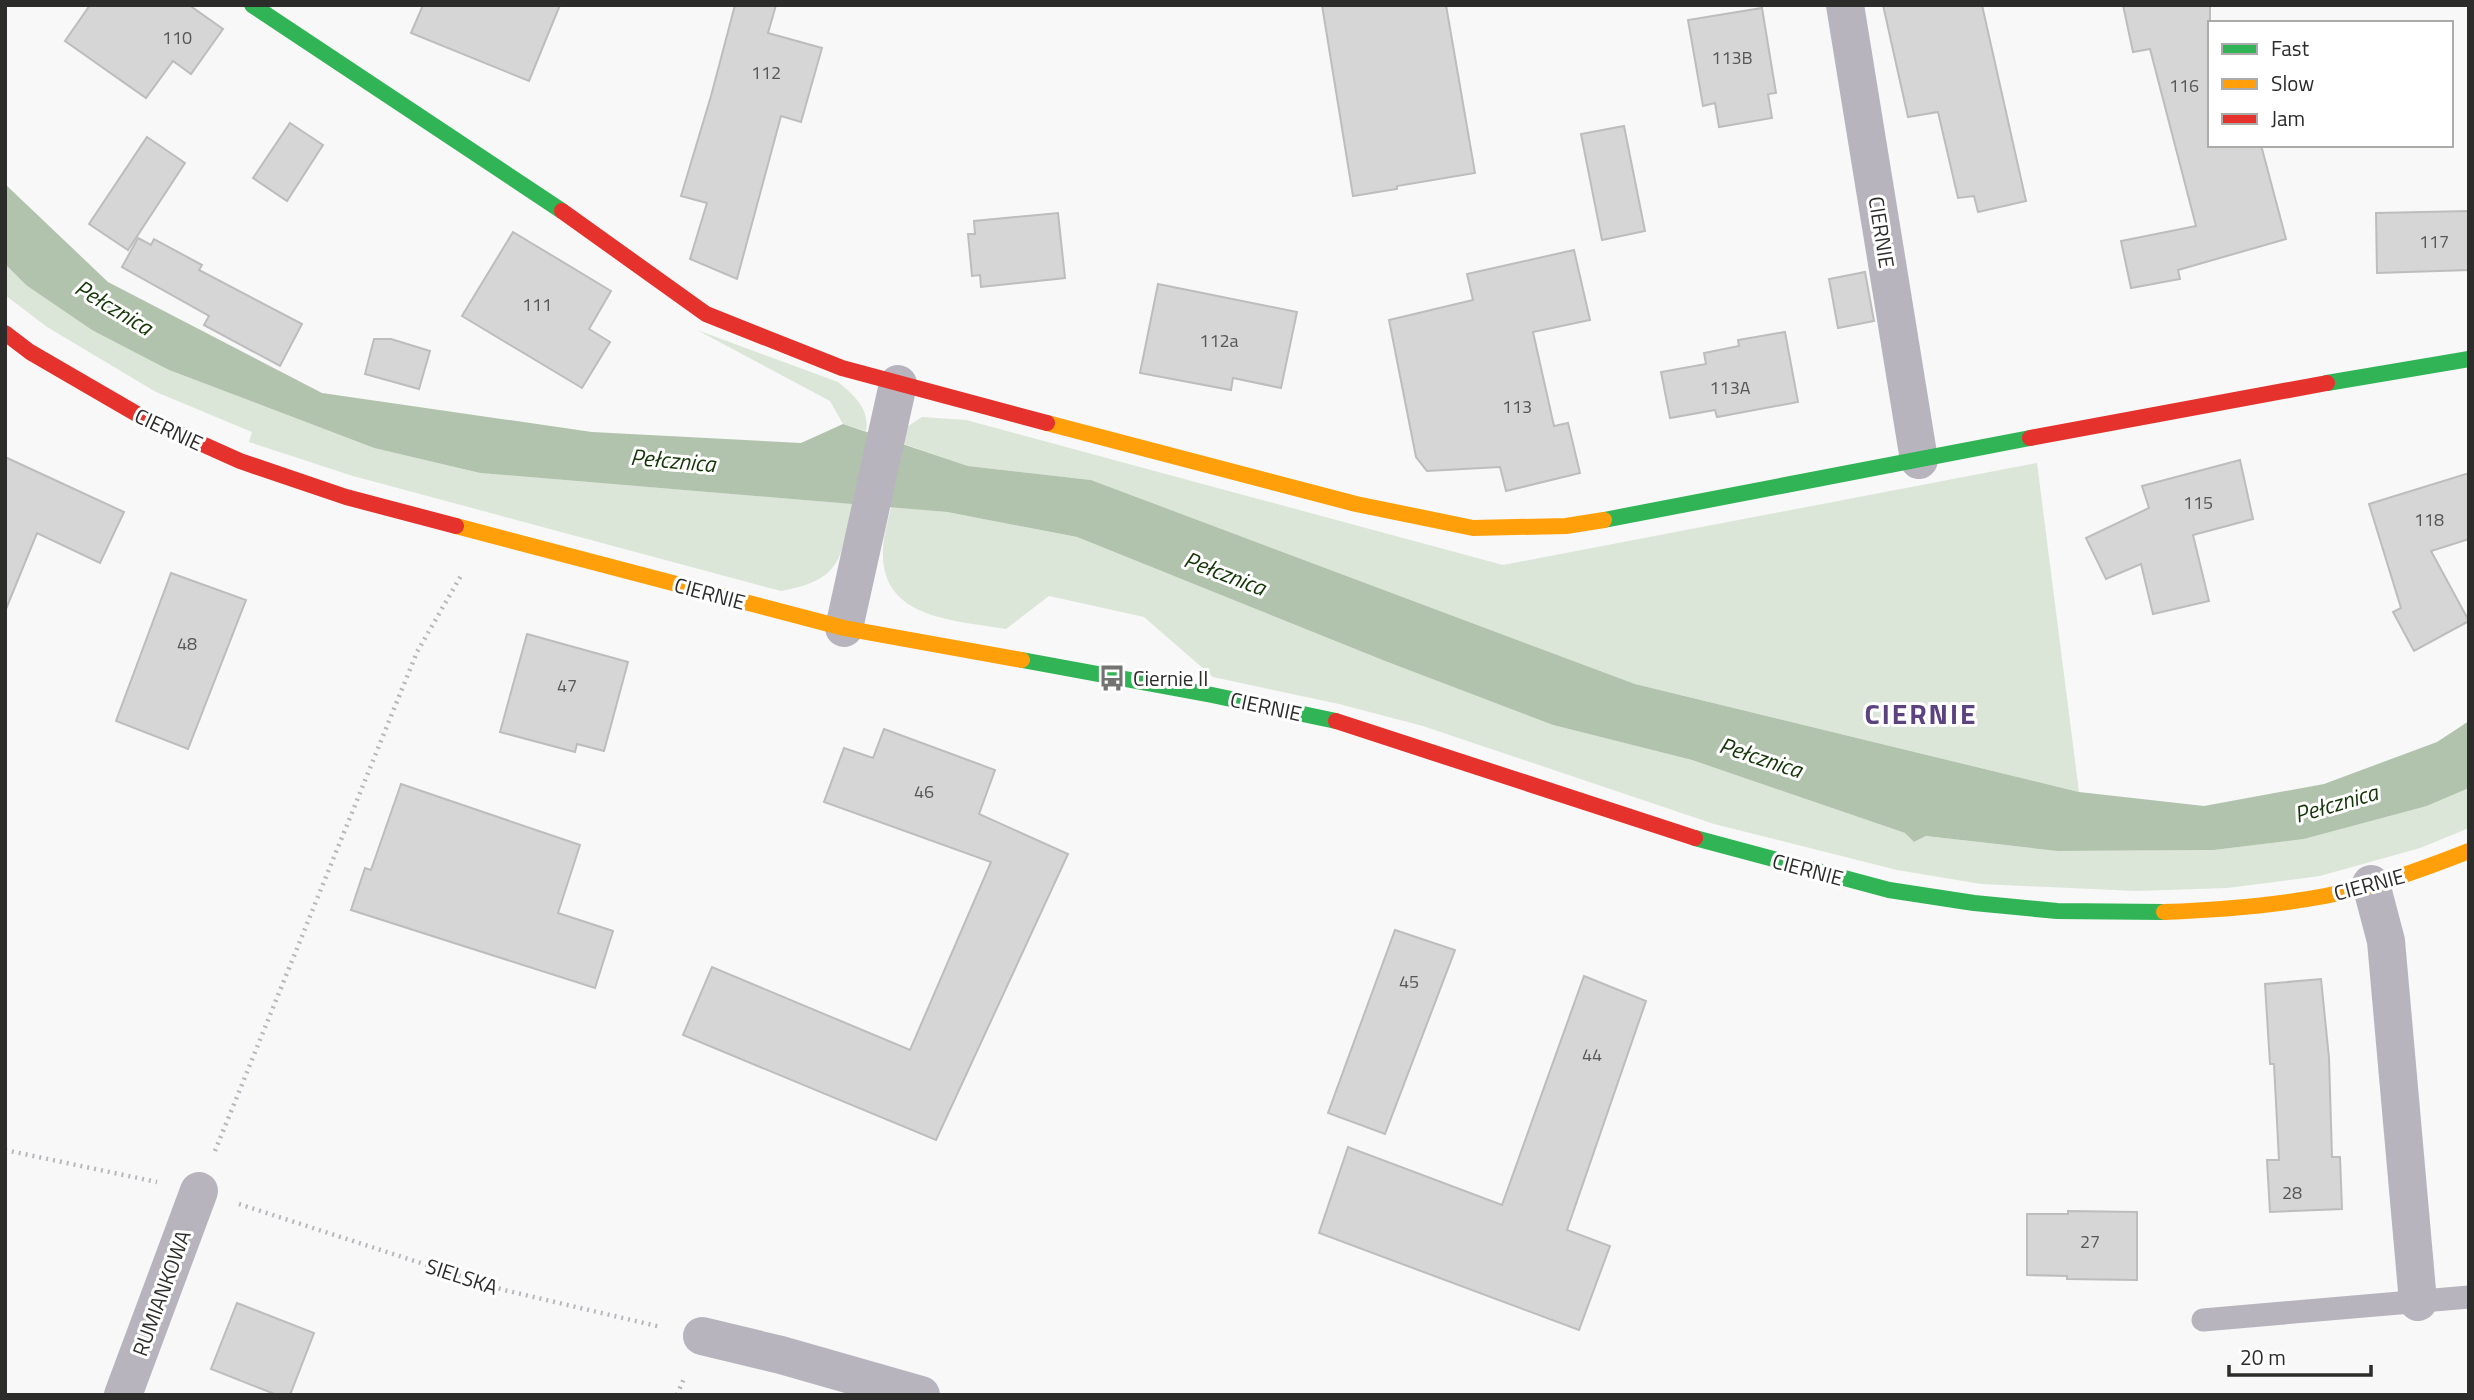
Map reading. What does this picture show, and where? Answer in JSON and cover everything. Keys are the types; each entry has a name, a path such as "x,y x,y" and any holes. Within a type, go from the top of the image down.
{"street":[{"path":"252,5 579,220 706,314 842,368 898,384 1343,500 1473,528 1566,526 1643,514 2241,397 2469,359"},
{"name":"CIERNIE","path":"1845,5 1919,460"},
{"name":"CIERNIE","path":"5,333 30,352 142,417 240,461 346,497 844,628 1334,720 1707,842 1889,890 1973,903 2057,911 2131,913 2231,910 2327,896 2426,868 2469,851"},
{"path":"844,628 898,384"},
{"path":"2371,884 2386,941 2418,1302"},
{"name":"RUMIANKOWA","path":"123,1395 199,1191"},
{"path":"702,1336 921,1395"}],"lane":[{"path":"2203,1320 2469,1297"}],"path":[{"path":"199,1191 417,652 483,533"},
{"name":"SIELSKA","path":"5,1150 199,1191 504,1290 702,1336"}],"shaded area":[{"path":"5,264 26,285 169,370 374,448 480,473 852,504 841,553 827,573 816,580 781,591 353,476 249,442 252,432 156,392 47,327 5,295"},
{"path":"697,330 838,382 855,397 863,409 866,431 843,424 830,401"},
{"path":"922,417 966,420 1503,565 2037,463 2079,792 1635,684 1091,480 968,466 904,444 907,427"},
{"path":"891,507 947,512 1077,537 1385,661 1553,725 1692,760 1905,833 1914,842 1926,836 2057,851 2214,850 2304,839 2427,806 2469,788 2469,828 2420,848 2320,876 2227,888 2136,891 1981,884 1897,870 1714,824 1423,726 1339,704 1213,677 1144,617 1049,596 1006,629 944,619 907,603 894,591 885,573 883,545"}],"water":[{"name":"Pełcznica","path":"5,184 108,282 322,393 592,432 801,443 843,424 968,466 1091,480 1635,684 2079,792 2204,806 2324,784 2437,742 2469,721 2469,788 2427,806 2304,839 2214,850 2057,851 1926,836 1914,842 1905,833 1692,760 1553,725 1385,661 1077,537 947,512 480,473 374,448 169,370 92,330 26,285 5,264"}],"building":[{"path":"90,5 189,5 223,29 191,74 173,61 146,98 65,41"},
{"path":"423,5 560,5 529,81 411,33"},
{"path":"735,5 776,5 768,33 822,48 801,122 781,116 737,279 690,259 707,203 681,196"},
{"path":"1322,5 1446,5 1475,173 1353,196"},
{"path":"1883,5 1982,5 2026,201 1978,212 1974,196 1958,198 1938,112 1908,117"},
{"path":"2123,5 2210,5 2208,147 2262,147 2286,239 2178,270 2180,279 2131,288 2121,241 2196,226 2150,49 2133,52"},
{"path":"1762,8 1776,93 1768,94 1772,118 1719,127 1715,103 1703,106 1688,20"},
{"path":"290,123 323,145 287,201 253,178"},
{"path":"1624,126 1645,231 1602,240 1581,134"},
{"path":"147,137 185,163 128,250 89,224"},
{"path":"2469,211 2469,270 2377,273 2376,213"},
{"path":"1058,213 1065,278 981,287 980,275 972,276 968,234 975,234 974,221"},
{"path":"513,232 611,291 589,329 610,342 582,388 462,316"},
{"path":"138,238 151,245 154,239 202,265 199,270 302,324 280,366 204,325 209,316 122,267"},
{"path":"1574,250 1590,320 1533,332 1554,426 1568,423 1580,473 1506,491 1500,467 1427,471 1416,457 1389,320 1473,300 1467,274"},
{"path":"1865,272 1874,321 1838,328 1829,279"},
{"path":"1158,284 1297,312 1281,388 1233,378 1231,390 1140,373"},
{"path":"1785,332 1798,402 1717,417 1715,410 1670,418 1661,372 1706,364 1704,353 1739,346 1738,340"},
{"path":"374,339 391,339 430,351 419,389 365,374"},
{"path":"5,457 124,512 100,563 37,533 6,609"},
{"path":"2240,460 2253,519 2193,535 2209,601 2153,614 2141,564 2106,579 2086,538 2149,508 2142,486"},
{"path":"2469,473 2469,539 2431,551 2469,621 2414,651 2393,612 2401,608 2369,504"},
{"path":"171,573 246,600 188,749 116,721"},
{"path":"527,634 628,662 604,751 577,744 575,752 500,732"},
{"path":"884,729 995,770 979,814 1068,854 936,1140 683,1035 712,967 910,1050 991,862 824,802 844,748 873,758"},
{"path":"401,784 580,845 558,913 613,931 595,988 351,910 365,868 371,870"},
{"path":"1395,930 1455,950 1385,1134 1328,1113"},
{"path":"1584,976 1646,1001 1567,1230 1610,1246 1579,1330 1319,1233 1348,1147 1502,1205"},
{"path":"2321,979 2329,1058 2332,1157 2340,1157 2342,1209 2270,1212 2267,1160 2279,1160 2274,1064 2270,1064 2265,984"},
{"path":"2068,1211 2137,1212 2137,1280 2067,1279 2067,1276 2027,1275 2027,1214 2068,1214"},
{"path":"237,1303 314,1333 290,1395 277,1395 211,1369"}],"traffic: fast":[{"path":"252,5 562,211"},
{"path":"2327,383 2469,359"},
{"path":"1604,520 2030,438"},
{"path":"1022,660 1336,721"},
{"path":"1695,838 1889,890 1974,903 2057,911 2164,912"}],"traffic: slow":[{"path":"1047,423 1356,504 1473,528 1566,526 1604,520"},
{"path":"456,526 844,628 1022,660"},
{"path":"2164,912 2245,907 2325,896 2380,883 2469,851"}],"traffic: jam":[{"path":"562,211 706,314 842,368 1047,423"},
{"path":"5,333 30,352 142,417 240,461 346,497 456,526"},
{"path":"2030,438 2327,383"},
{"path":"1336,721 1695,838"}],"place":[{"name":"Ciernie II","path":"1112,678"}],"district":[{"name":"CIERNIE","path":"1921,713"}]}
